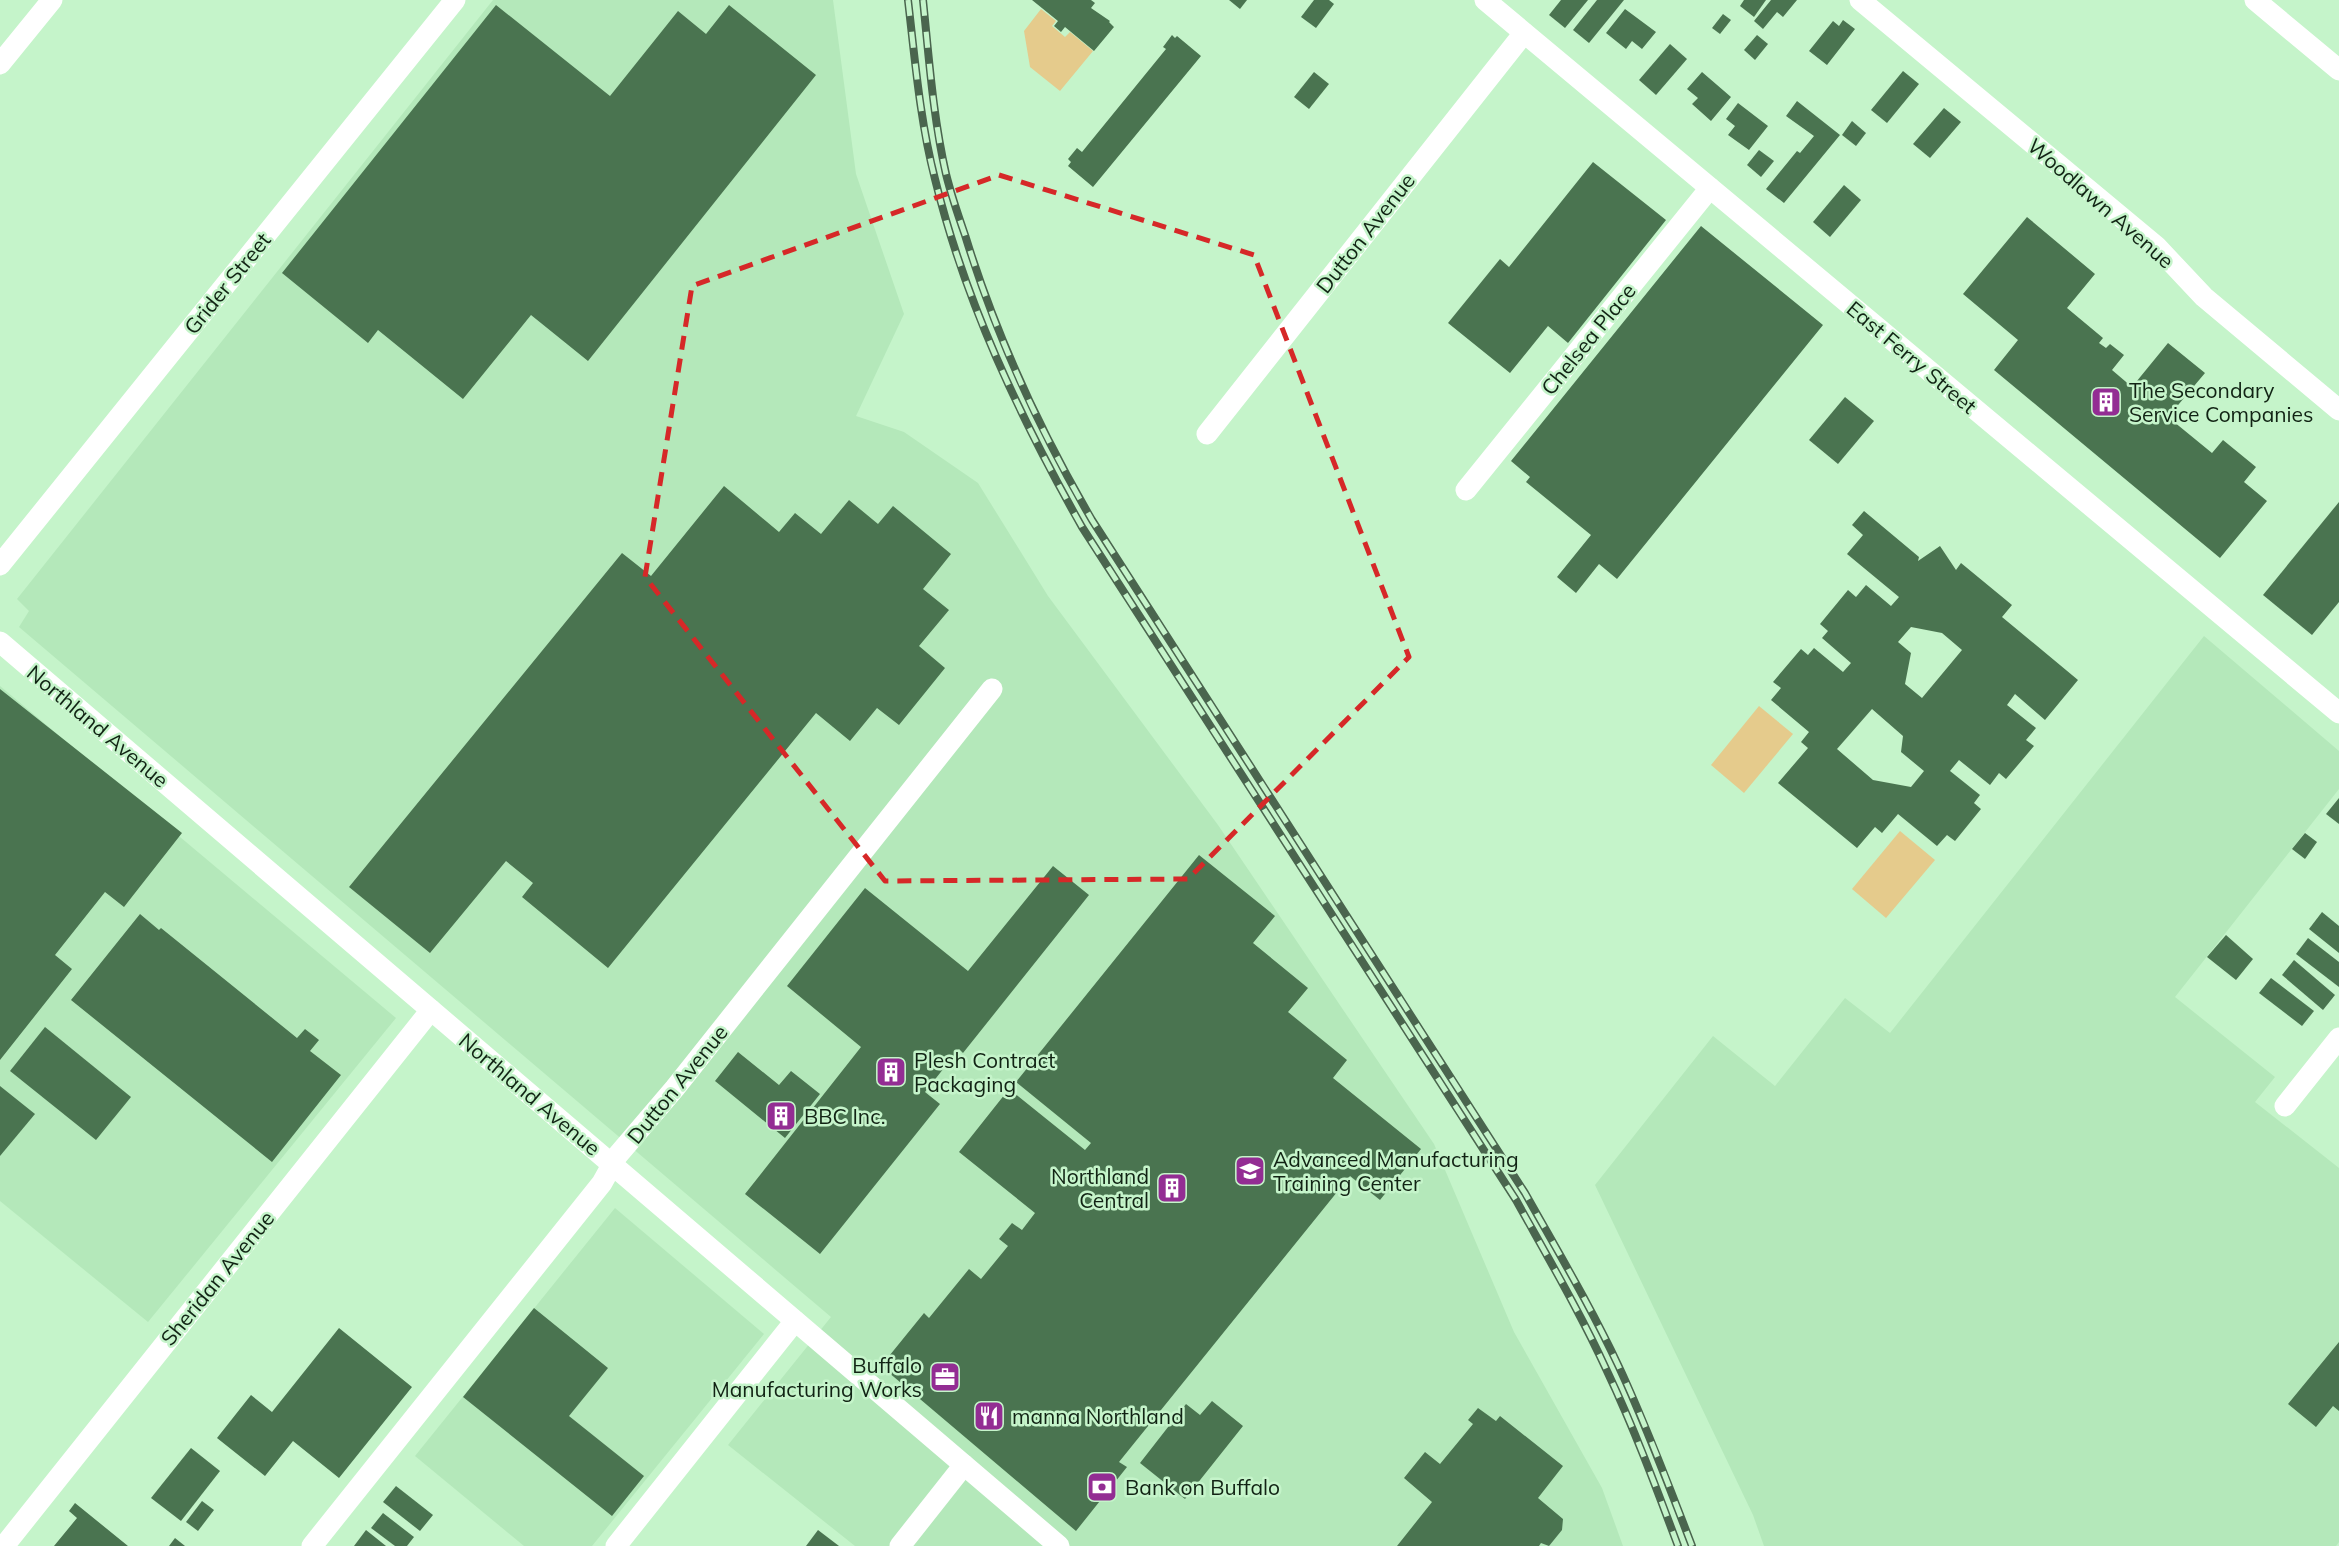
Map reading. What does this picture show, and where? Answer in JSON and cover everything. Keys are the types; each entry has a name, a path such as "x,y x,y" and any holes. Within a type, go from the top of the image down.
{"street":[{"path":"0,64 52,0"},
{"name":"Grider Street","path":"0,565 454,0"},
{"name":"Woodlawn Avenue","path":"1860,0 2156,246 2204,297 2339,410"},
{"path":"2255,0 2339,70"},
{"name":"East Ferry Street","path":"1490,2 2339,713"},
{"name":"Dutton Avenue","path":"1207,434 1524,33"},
{"name":"Chelsea Place","path":"1466,490 1710,188"},
{"name":"Northland Avenue","path":"0,642 1059,1546"},
{"name":"Dutton Avenue","path":"312,1546 602,1183 623,1149 992,689"},
{"name":"Sheridan Avenue","path":"4,1546 431,1010"},
{"path":"2284,1106 2339,1038"},
{"path":"616,1546 795,1321"},
{"path":"900,1546 964,1465"}],"highlighted area":[{"path":"999,175 1254,255 1409,657 1188,879 885,881 645,577 692,286"}],"shaded area":[{"path":"493,0 833,0 856,174 904,314 856,416 904,432 978,483 1048,596 1218,825 1434,1144 1514,1332 1602,1488 1623,1546 855,1546 728,1445 831,1317 19,627 29,611 17,599"},
{"path":"1041,9 1056,21 1052,26 1065,37 1070,32 1093,51 1060,91 1030,67 1024,31"},
{"path":"2204,636 2339,751 2339,789 2175,997 2275,1077 2255,1102 2339,1168 2339,1542 2336,1546 1764,1546 1753,1515 1595,1185 1713,1036 1775,1086 1845,998 1890,1033"},
{"path":"0,686 396,1018 148,1322 0,1201"},
{"path":"1759,706 1793,734 1744,793 1711,765"},
{"path":"1900,831 1935,860 1886,918 1852,889"},
{"path":"615,1208 764,1334 592,1546 524,1546 415,1456"}],"building":[{"path":"1032,0 1091,0 1095,3 1091,8 1114,27 1094,51 1065,27 1061,32 1054,26 1058,21"},
{"path":"1229,0 1247,0 1240,9"},
{"path":"1314,0 1329,0 1334,4 1316,28 1301,17"},
{"path":"1561,0 1588,0 1565,28 1549,15"},
{"path":"1597,0 1624,0 1589,43 1573,30"},
{"path":"1744,0 1766,0 1754,17 1740,6"},
{"path":"1771,0 1797,0 1783,17 1777,12 1763,29 1754,21"},
{"path":"496,5 610,96 678,11 706,34 729,5 816,75 588,361 531,315 463,399 378,330 368,343 282,273"},
{"path":"1625,9 1656,32 1642,49 1632,41 1626,49 1606,33"},
{"path":"1723,14 1731,20 1720,34 1712,28"},
{"path":"1843,20 1855,29 1827,65 1809,51 1833,21 1839,26"},
{"path":"1172,35 1175,38 1177,36 1201,56 1093,187 1068,166 1071,162 1068,159 1077,148 1082,152 1166,49 1163,47"},
{"path":"1757,35 1768,44 1755,60 1744,50"},
{"path":"1670,44 1687,59 1656,95 1639,80"},
{"path":"1903,71 1919,84 1887,123 1871,110"},
{"path":"1314,72 1329,84 1309,109 1294,97"},
{"path":"1702,72 1731,97 1711,121 1692,104 1698,98 1687,89"},
{"path":"1797,101 1840,135 1784,203 1766,189 1797,151 1800,153 1814,136 1786,116"},
{"path":"1738,103 1768,126 1749,150 1728,135 1735,126 1726,119"},
{"path":"1944,108 1961,122 1930,158 1913,144"},
{"path":"1852,121 1866,133 1856,146 1842,135"},
{"path":"1759,150 1774,161 1761,177 1747,165"},
{"path":"1593,162 1666,220 1568,343 1548,326 1510,373 1448,323 1500,259 1509,267"},
{"path":"1844,185 1861,200 1830,237 1813,222"},
{"name":"The Secondary Service Companies","path":"2027,217 2095,274 2067,308 2103,338 2099,343 2106,348 2110,344 2124,355 2112,370 2132,387 2168,343 2205,373 2168,417 2212,453 2223,440 2256,467 2244,482 2267,501 2220,558 1994,370 2018,340 1963,294"},
{"path":"1701,226 1823,325 1617,579 1599,564 1576,593 1557,577 1591,535 1526,482 1530,477 1511,461"},
{"path":"1845,397 1874,421 1838,464 1809,440"},
{"path":"724,486 779,532 795,513 821,534 849,500 878,524 893,506 951,554 923,589 949,610 919,646 945,668 899,725 877,708 850,741 816,713 608,968 522,897 533,883 506,861 430,953 349,887 622,553 651,576"},
{"path":"2339,502 2339,602 2312,635 2263,595"},
{"path":"1864,511 1919,557 1918,561 1940,546 1956,570 1961,563 2012,605 2002,617 2078,680 2045,720 2015,694 2007,705 2036,728 2026,740 2034,746 2006,779 1999,773 1990,785 1959,760 1950,771 1980,795 1974,803 1981,809 1955,841 1947,835 1937,846 1898,814 1882,833 1875,827 1857,848 1778,783 1808,748 1801,742 1809,732 1771,700 1781,688 1773,682 1801,649 1808,655 1814,648 1843,672 1851,663 1822,638 1828,631 1820,624 1848,590 1856,597 1866,585 1891,606 1899,597 1847,554 1863,535 1852,525","holes":["1911,627 1942,633 1962,650 1922,698 1905,684 1911,653 1898,642","1872,709 1903,736 1901,752 1924,771 1911,787 1873,780 1837,749"]},
{"path":"0,689 182,833 124,907 105,892 55,955 72,969 0,1060"},
{"path":"2339,798 2339,824 2326,814"},
{"path":"2305,833 2317,842 2305,859 2292,849"},
{"name":"Northland Central","path":"1199,855 1275,916 1253,943 1308,988 1288,1012 1347,1060 1333,1078 1421,1149 1380,1200 1350,1176 1119,1462 1127,1467 1076,1531 881,1366 924,1313 929,1318 969,1269 981,1279 1008,1246 999,1239 1012,1223 1022,1230 1035,1213 959,1152 1009,1089 1085,1150 1091,1143 1016,1082"},
{"name":"Plesh Contract Packaging","path":"1053,866 1089,895 963,1053 959,1049 925,1092 940,1104 820,1254 745,1194 861,1047 787,986 865,888 968,971"},
{"path":"2322,912 2339,926 2339,953 2309,929"},
{"path":"140,914 297,1038 305,1029 319,1040 310,1051 341,1075 272,1162 71,1000"},
{"path":"2226,935 2253,959 2236,980 2207,957"},
{"path":"2308,938 2339,962 2339,987 2296,954"},
{"path":"2294,960 2335,995 2323,1010 2282,975"},
{"path":"2271,978 2314,1011 2302,1026 2259,993"},
{"path":"45,1027 131,1097 96,1140 10,1071"},
{"name":"BBC Inc.","path":"738,1052 779,1085 791,1071 820,1094 785,1138 715,1081"},
{"path":"0,1086 35,1114 0,1156"},
{"path":"534,1308 608,1368 569,1416 644,1476 612,1516 463,1397"},
{"path":"339,1328 412,1387 339,1478 293,1441 265,1476 217,1438 251,1395 272,1412"},
{"path":"2339,1342 2339,1411 2333,1406 2316,1427 2288,1404"},
{"path":"1212,1401 1243,1426 1185,1499 1140,1463 1186,1404 1200,1415"},
{"path":"1478,1408 1496,1421 1500,1416 1563,1466 1538,1498 1563,1519 1562,1530 1549,1546 1541,1543 1539,1546 1397,1546 1432,1502 1404,1478 1425,1452 1440,1464 1473,1424 1468,1420"},
{"path":"191,1448 220,1471 181,1521 151,1498"},
{"path":"396,1486 433,1515 420,1531 383,1502"},
{"path":"202,1501 214,1510 198,1531 186,1522"},
{"path":"75,1503 128,1546 54,1546 77,1518 69,1511"},
{"path":"383,1513 414,1537 407,1546 395,1546 371,1528"},
{"path":"366,1530 386,1546 354,1546"},
{"path":"818,1530 839,1546 806,1546"},
{"path":"175,1538 185,1546 169,1546"}],"railway":[{"path":"908,0 925,135 947,225 996,358 1037,444 1082,527 1516,1200 1575,1306 1607,1371 1636,1436 1678,1546"},
{"path":"923,0 935,109 948,182 990,309 1020,381 1054,451 1092,520 1525,1193 1619,1367 1692,1546"}],"place":[{"name":"The Secondary Service Companies","path":"2106,402"},
{"name":"Plesh Contract Packaging","path":"891,1072"},
{"name":"BBC Inc.","path":"781,1116"},
{"name":"Advanced Manufacturing Training Center","path":"1250,1171"},
{"name":"Northland Central","path":"1172,1188"},
{"name":"Buffalo Manufacturing Works","path":"945,1377"},
{"name":"manna Northland","path":"989,1416"},
{"name":"Bank on Buffalo","path":"1102,1487"}]}
